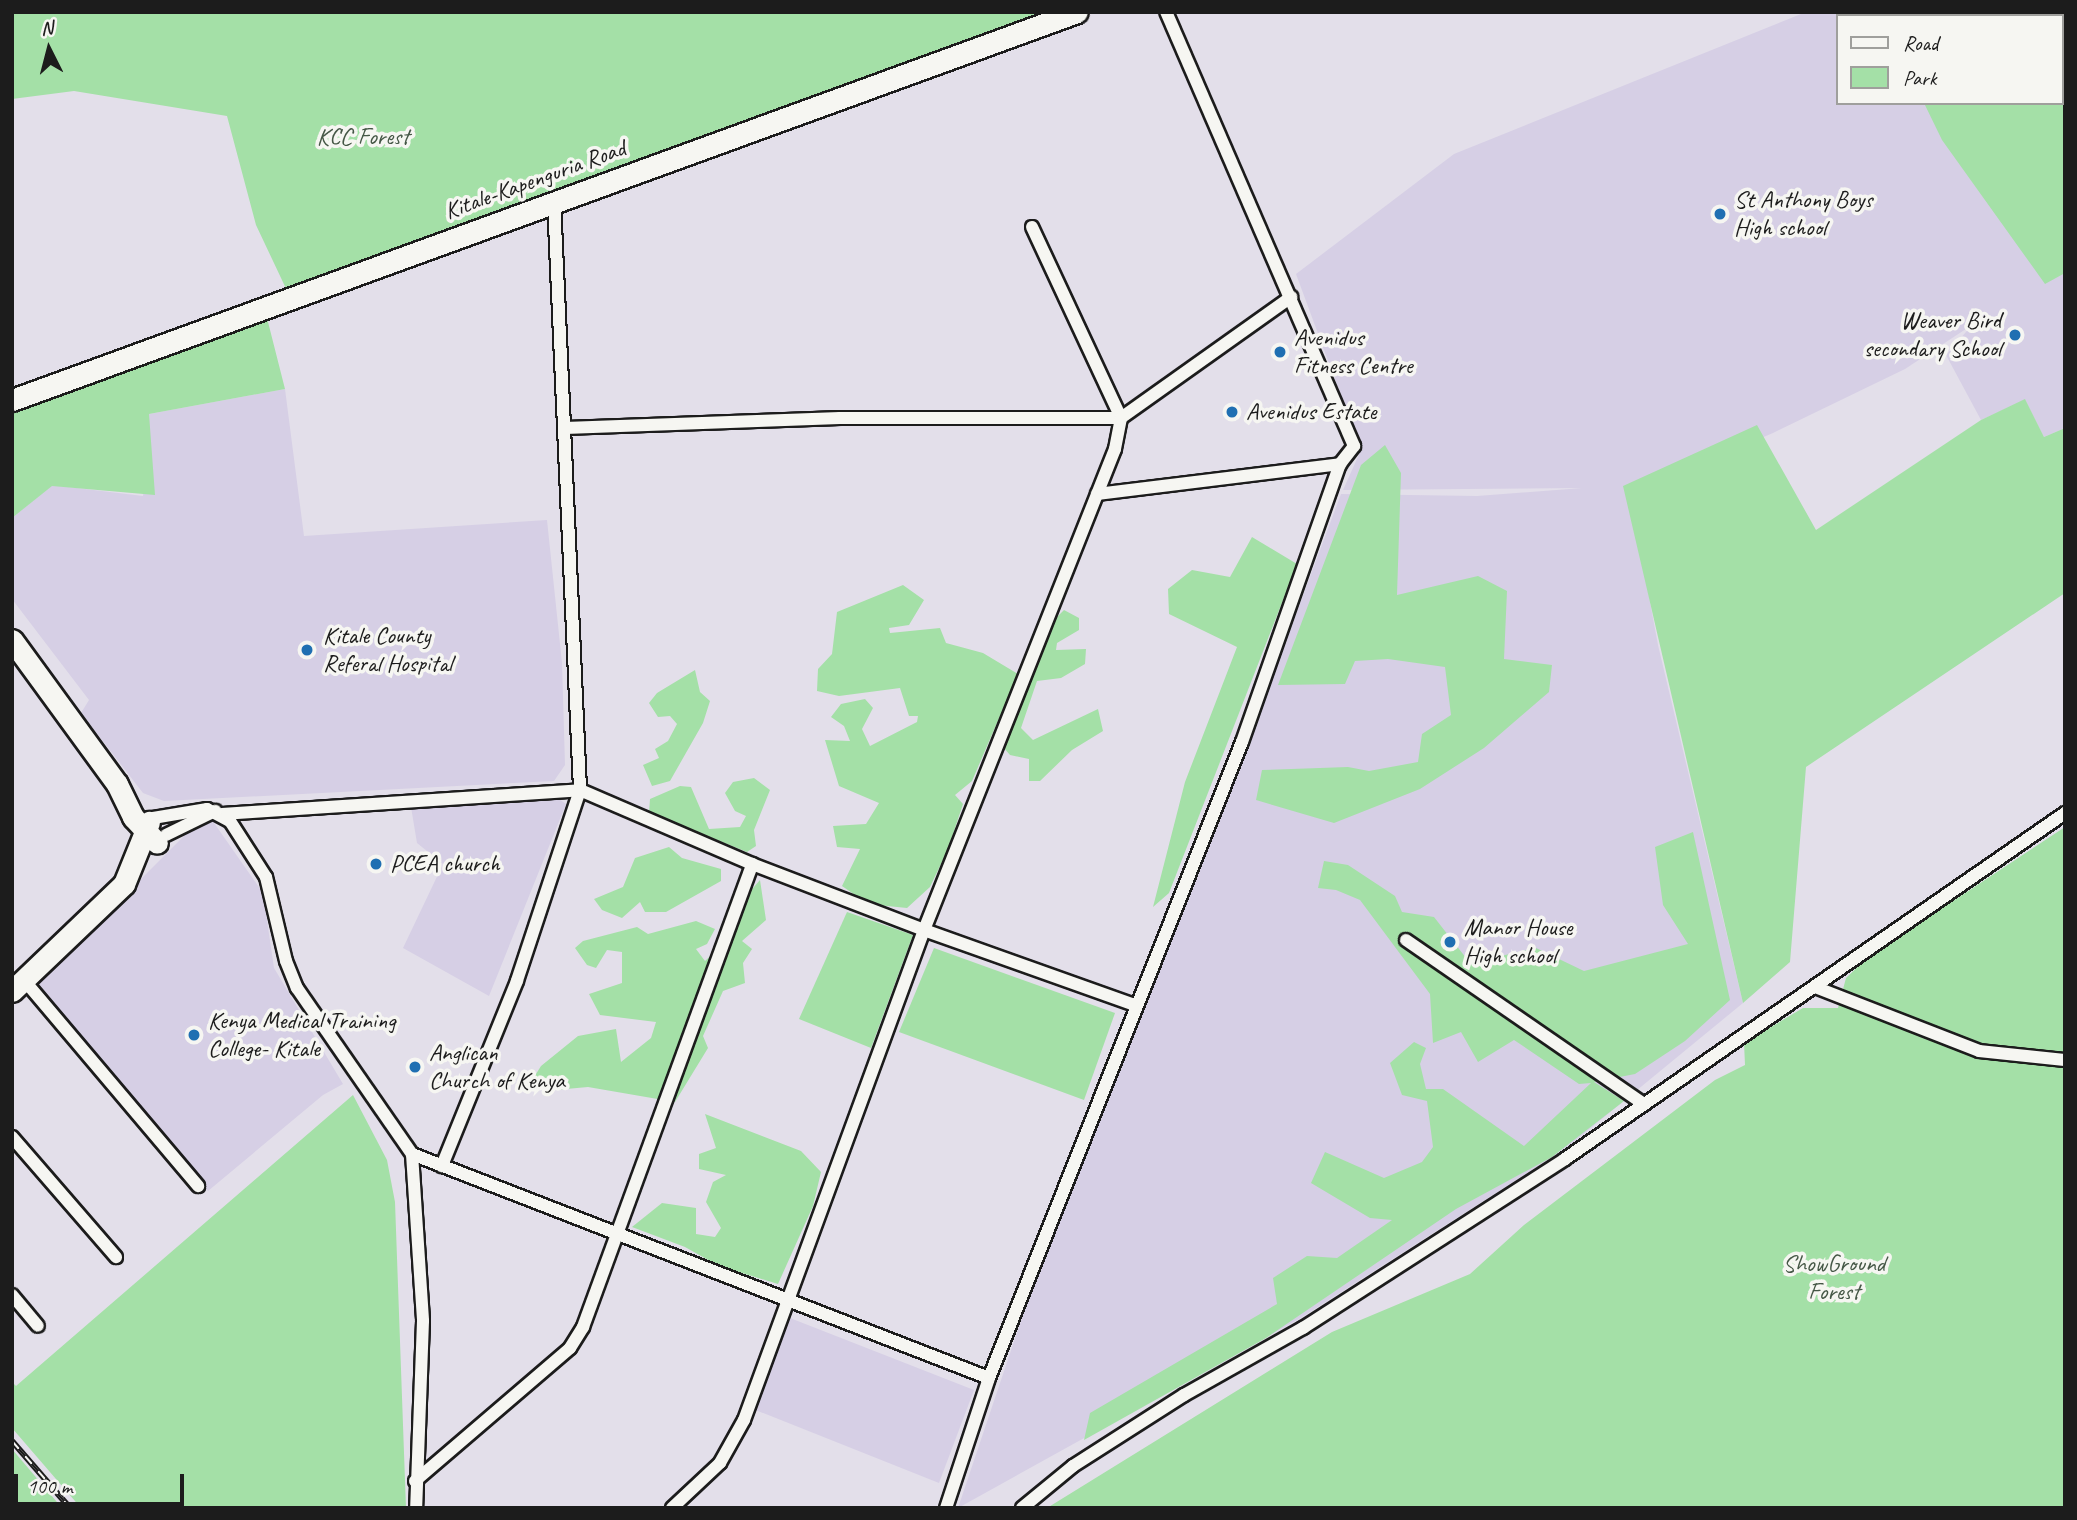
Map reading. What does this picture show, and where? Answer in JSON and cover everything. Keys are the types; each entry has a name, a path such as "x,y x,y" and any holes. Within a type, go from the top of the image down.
{"highway":[{"name":"Kitale-Kapenguria Road","path":"12,400 1077,12"},
{"path":"12,640 117,784 155,831 130,873 90,920 18,986"}],"street":[{"path":"946,1508 989,1378 1135,1005 1242,742 1340,464 1354,446 1353,436 1166,12"},
{"path":"442,1167 517,981 580,790 554,201"},
{"path":"672,1508 720,1462 733,1440 790,1300 924,930 1097,494 1121,418 1032,227"},
{"path":"565,428 840,418 1121,418 1291,298"},
{"path":"1097,494 1340,464"},
{"path":"155,831 195,809 219,812 580,790 752,864 924,930 1135,1005"},
{"path":"155,831 219,812"},
{"path":"219,812 266,877 286,961 297,988 412,1154 423,1321 416,1508"},
{"path":"1021,1508 1073,1466 1184,1395 1303,1328 1644,1104 2065,813"},
{"path":"415,1481 570,1348 592,1304 752,864"},
{"path":"1406,940 1644,1104"},
{"path":"18,986 198,1186"},
{"path":"1815,987 1979,1051 2021,1059 2065,1060"},
{"path":"12,1137 116,1256"},
{"path":"412,1154 989,1378"},
{"path":"12,1295 38,1326"}],"shaded area":[{"name":"Manor House High school","path":"1806,12 2065,12 2065,428 2044,437 2025,400 1981,420 1946,355 1972,325 1905,369 1773,433 1630,494 1658,645 1743,1003 1569,1146 1299,1319 958,1508 1036,1276 1196,881 1341,494 1477,496 1582,488 1343,490 1361,450 1296,274 1454,154"},
{"name":"Kitale County Referal Hospital","path":"285,389 304,536 547,520 562,663 565,765 554,781 164,801 143,793 81,713 89,700 12,599 12,518 52,485 143,496 149,414"},
{"path":"556,797 566,804 489,996 403,948 443,864 417,843 411,807"},
{"name":"Kenya Medical Training College- Kitale","path":"212,820 263,893 274,968 343,1084 323,1095 208,1191 34,986 192,828"},
{"path":"790,1318 974,1390 939,1483 753,1409"}],"green space":[{"name":"KCC Forest","path":"12,12 1058,12 290,297 256,225 227,116 74,91 12,99"},
{"path":"1880,12 2065,12 2065,273 2045,284 1942,140 1925,105 2063,105 2063,14"},
{"path":"267,318 285,389 149,414 155,495 52,486 12,518 12,411"},
{"path":"2025,399 2044,437 2065,428 2065,593 1806,767 1790,962 1743,1003 1623,486 1757,425 1816,530 1981,420"},
{"path":"1385,445 1401,473 1397,595 1478,576 1507,591 1504,659 1552,665 1549,692 1484,748 1420,789 1334,823 1256,800 1262,770 1348,767 1369,771 1418,762 1422,734 1451,715 1445,667 1388,659 1355,661 1345,684 1278,685 1361,465"},
{"path":"1252,537 1297,564 1169,893 1153,907 1185,782 1237,647 1169,614 1168,589 1192,570 1230,577"},
{"path":"903,585 924,600 909,625 889,628 890,633 940,628 946,643 983,653 1018,674 972,781 955,795 963,804 948,849 930,887 907,908 868,904 842,886 860,849 837,847 833,826 866,824 879,803 839,786 825,740 850,741 844,726 831,717 841,704 865,699 873,708 862,729 870,746 917,722 918,716 909,716 900,688 839,696 817,691 818,669 832,654 837,612"},
{"path":"1064,610 1079,618 1079,630 1057,643 1056,650 1086,649 1085,664 1061,678 1037,681 1021,728 1033,740 1098,709 1103,731 1072,750 1040,781 1029,781 1029,759 1010,755 1003,747 1055,619"},
{"path":"695,670 700,692 710,701 703,723 670,781 652,786 643,765 659,758 655,749 668,741 677,724 670,716 658,717 649,703 657,693"},
{"path":"754,778 770,790 754,830 756,846 747,852 649,813 650,799 680,786 691,787 709,829 740,827 746,816 735,811 725,793 733,782"},
{"name":"ShowGround Forest","path":"2065,827 2065,1508 1047,1508 1332,1332 1470,1274 1524,1225 1715,1080 1745,1065 1744,1043 1803,1008 1838,1008 1846,978 1867,958"},
{"path":"1693,832 1730,1000 1685,1041 1635,1074 1594,1082 1624,1101 1552,1157 1456,1209 1266,1338 1084,1440 1090,1413 1277,1304 1273,1278 1307,1256 1337,1258 1392,1220 1370,1218 1311,1183 1325,1152 1384,1178 1422,1162 1433,1147 1427,1101 1402,1095 1390,1063 1414,1042 1426,1048 1420,1064 1426,1089 1443,1089 1524,1146 1591,1083 1579,1084 1514,1040 1478,1062 1461,1032 1433,1043 1430,994 1360,900 1336,890 1318,888 1324,861 1348,865 1395,896 1402,912 1434,917 1470,963 1536,948 1584,971 1688,944 1663,905 1655,847"},
{"path":"669,847 682,858 721,869 721,881 666,912 645,912 640,902 622,918 602,910 594,899 623,887 635,858"},
{"path":"760,880 766,920 742,941 752,949 743,963 745,983 723,991 703,1036 708,1048 675,1102 588,1087 555,1090 531,1082 541,1066 578,1036 616,1029 621,1062 651,1038 656,1022 600,1015 589,994 622,983 622,952 607,950 596,968 587,965 575,948 583,941 637,927 648,934 696,921 715,929 707,944 696,949 705,961 732,936 746,896"},
{"path":"847,912 913,935 871,1048 799,1019"},
{"path":"934,948 1115,1013 1084,1100 899,1032"},
{"path":"353,1095 387,1160 395,1202 406,1508 81,1508 12,1428 12,1382 16,1386"},
{"path":"705,1114 801,1151 821,1172 813,1206 778,1284 719,1266 685,1247 632,1227 662,1203 696,1208 696,1234 715,1237 721,1228 706,1202 713,1182 726,1175 699,1169 699,1154 716,1148"},
{"path":"12,1449 62,1508 12,1508"}],"railway":[{"path":"12,1441 70,1508"}],"place":[{"name":"St Anthony Boys High school","path":"1720,214"},
{"name":"Weaver Bird secondary School","path":"2015,335"},
{"name":"Avenidus Fitness Centre","path":"1280,352"},
{"name":"Avenidus Estate","path":"1232,412"},
{"name":"Kitale County Referal Hospital","path":"307,650"},
{"name":"PCEA church","path":"376,864"},
{"name":"Manor House High school","path":"1450,942"},
{"name":"Kenya Medical Training College- Kitale","path":"194,1035"},
{"name":"Anglican Church of Kenya","path":"415,1067"}]}
